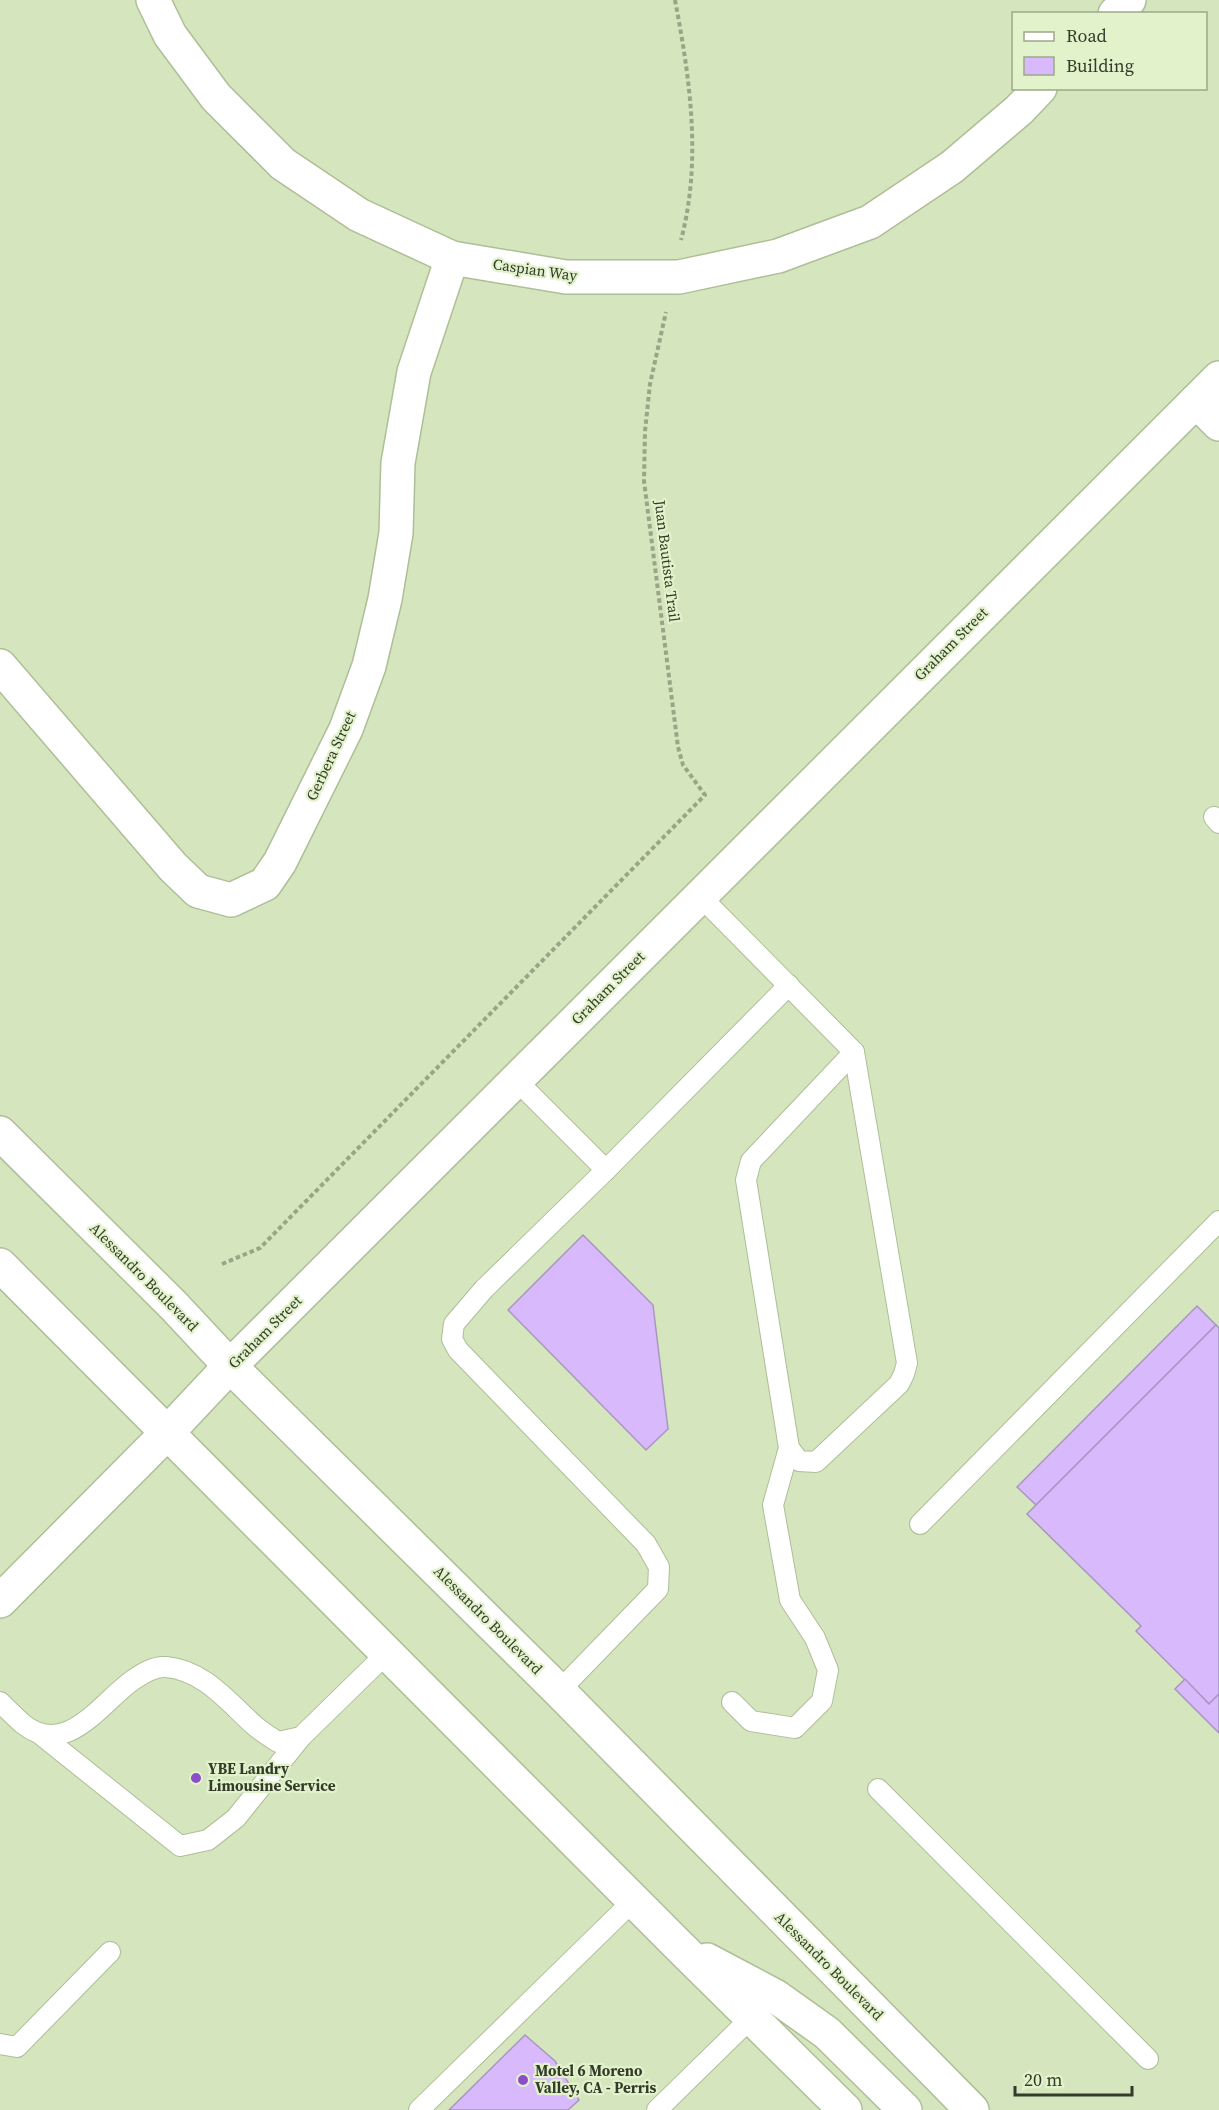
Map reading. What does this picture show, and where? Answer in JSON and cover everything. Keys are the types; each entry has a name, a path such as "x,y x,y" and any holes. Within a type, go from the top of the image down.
{"street":[{"name":"Caspian Way","path":"153,0 170,35 216,97 283,164 359,215 452,258 566,277 679,277 778,256 870,222 952,167 1019,110 1038,90"},
{"path":"1117,12 1129,0"},
{"name":"Gerbera Street","path":"0,666 119,806 173,867 198,891 231,900 265,884 280,862 346,729 369,666 385,599 396,533 398,463 414,372 452,258"},
{"name":"Graham Street","path":"0,1601 167,1433 230,1366 1219,378"},
{"path":"1196,401 1219,424"},
{"name":"Alessandro Boulevard","path":"0,1133 174,1306 230,1366 559,1691 972,2110"},
{"path":"0,1265 845,2110"},
{"path":"677,1944 784,2002 827,2033 905,2110"}],"lane":[{"path":"700,896 854,1052 907,1362 899,1384 816,1462 799,1461 789,1448"},
{"path":"559,1691 658,1589 659,1567 646,1544 466,1358 452,1339 454,1324 484,1289 606,1170 789,985"},
{"path":"732,1702 751,1721 795,1728 822,1701 828,1670 815,1638 790,1600 773,1505 789,1448 746,1180 751,1161 854,1052"},
{"path":"516,1080 606,1170"},
{"path":"920,1524 1219,1221"},
{"path":"0,1702 24,1725 40,1734 180,1846 208,1840 236,1818 301,1737 387,1653"},
{"path":"40,1734 59,1735 84,1724 127,1684 147,1670 165,1666 188,1671 213,1687 258,1728 278,1742 301,1737"},
{"path":"878,1790 1148,2059"},
{"path":"419,2110 634,1900"},
{"path":"0,2044 17,2047 110,1952"},
{"path":"657,2110 751,2018"}],"path":[{"path":"675,0 692,110 692,175 682,235"},
{"name":"Juan Bautista Trail","path":"222,1264 260,1248 705,795 683,765 678,747 644,481 645,430 650,384 664,323"}],"building":[{"path":"583,1235 653,1305 668,1429 646,1450 508,1310"},
{"path":"1197,1306 1216,1325 1036,1505 1017,1487"},
{"path":"1216,1325 1219,1328 1219,1694 1209,1704 1136,1631 1141,1626 1027,1514"},
{"path":"1185,1679 1209,1704 1219,1694 1219,1733 1175,1689"},
{"name":"Motel 6 Moreno Valley, CA - Perris","path":"525,2035 555,2061 579,2100 568,2110 449,2110"}],"place":[{"name":"YBE Landry Limousine Service","path":"196,1778"},
{"name":"Motel 6 Moreno Valley, CA - Perris","path":"523,2080"}]}
